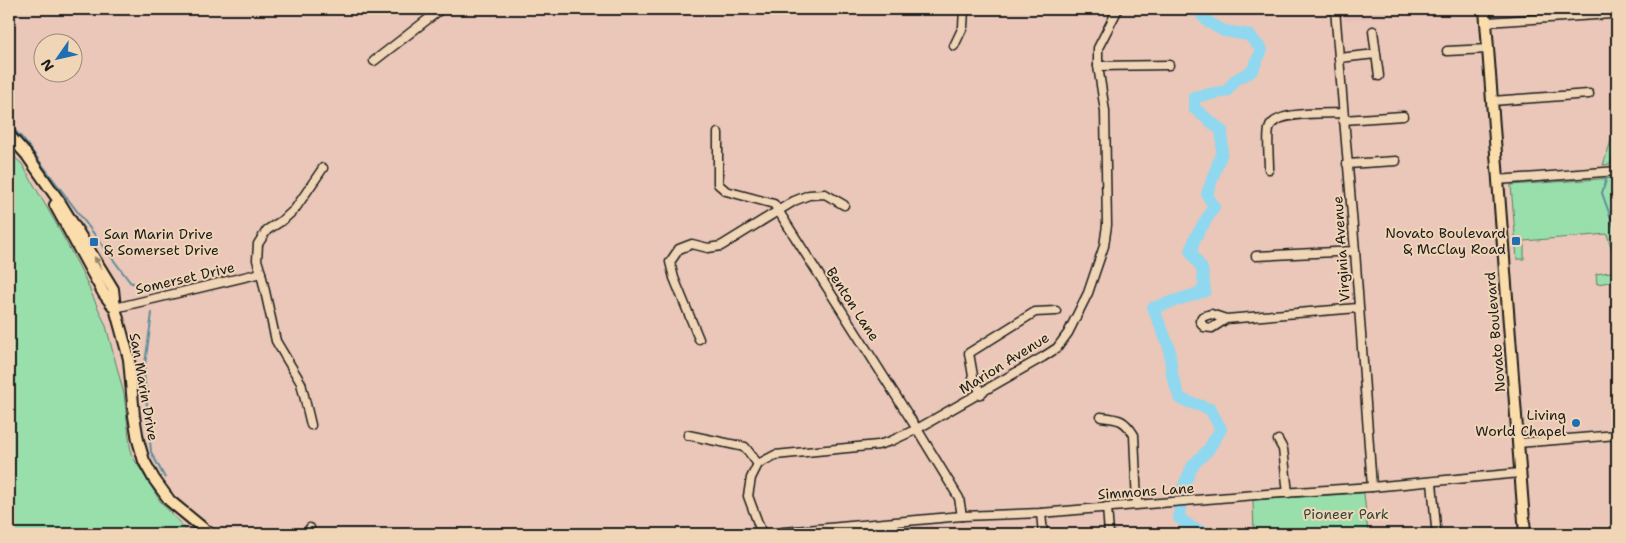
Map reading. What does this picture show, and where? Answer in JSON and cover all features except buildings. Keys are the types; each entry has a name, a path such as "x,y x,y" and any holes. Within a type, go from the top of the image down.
{"main road":[{"name":"Novato Boulevard","path":"1485,9 1525,534"},
{"name":"San Marin Drive","path":"9,135 26,154 59,201 113,289 115,308 129,359 134,416 144,461 154,480 170,501 210,534"},
{"name":"San Marin Drive","path":"9,142 53,202 104,294 115,308"}],"street":[{"path":"374,61 441,9"},
{"path":"954,46 963,27 964,9"},
{"name":"Marion Avenue","path":"758,464 775,455 878,445 891,441 918,429 981,394 1057,348 1068,333 1088,293 1102,257 1107,225 1105,112 1098,66 1098,48 1118,9"},
{"name":"Virginia Avenue","path":"1335,9 1372,487"},
{"path":"1487,22 1611,14"},
{"path":"1373,31 1379,76"},
{"path":"1447,51 1488,49"},
{"path":"1339,58 1376,54"},
{"path":"1098,66 1169,65"},
{"path":"1492,100 1589,94"},
{"path":"1270,169 1269,127 1276,119 1285,116 1403,116"},
{"name":"Benton Lane","path":"718,133 718,184 726,191 774,204 918,429 959,498 962,516"},
{"path":"1348,164 1396,161"},
{"path":"311,425 301,383 276,341 262,273 257,260 258,244 267,230 284,220 295,209 323,168"},
{"path":"1497,180 1617,171"},
{"path":"699,339 674,278 670,262 679,249 692,244 708,248 721,246 794,201 809,195 825,194 844,205"},
{"path":"1256,256 1355,251"},
{"name":"Somerset Drive","path":"115,308 262,273"},
{"path":"1226,319 1358,308"},
{"path":"981,394 973,376 969,353 1035,312 1056,311"},
{"path":"1101,417 1120,419 1134,435 1137,504"},
{"path":"688,435 745,447 758,464 751,478 748,496 762,534"},
{"path":"1518,443 1617,435"},
{"path":"1278,440 1283,449 1288,493"},
{"name":"Simmons Lane","path":"774,534 784,532 842,531 962,516 1042,513 1137,504 1372,487 1520,472"},
{"path":"1432,482 1436,527"},
{"path":"1107,507 1109,534"},
{"path":"1042,513 1043,534"}],"shaded area":[{"path":"1344,9 1471,9 1471,10 1345,20"}],"green space":[{"path":"1617,123 1617,163 1603,165"},
{"path":"9,152 22,164 58,227 82,272 106,326 124,394 131,454 160,501 190,534 9,534"},
{"path":"1614,178 1614,181 1617,181 1617,266 1607,234 1524,241 1524,259 1517,259 1511,185"},
{"path":"1617,271 1617,285 1616,281 1597,284 1596,274"},
{"name":"Pioneer Park","path":"1364,493 1368,534 1254,534 1253,500"}],"waterway":[{"path":"1181,492 1193,465 1208,450 1221,429 1210,409 1180,399 1172,375 1169,347 1153,308 1205,291 1202,269 1191,252 1195,238 1214,207 1207,194 1222,152 1222,131 1194,108 1194,97 1227,91 1235,80 1252,71 1262,50 1249,35 1224,31 1208,22 1197,9"},
{"path":"9,124 23,139 130,282 142,287"},
{"path":"1611,163 1617,144"},
{"path":"1607,177 1602,193 1617,235"},
{"path":"152,313 144,372 151,452 165,478"},
{"path":"1180,507 1179,518 1194,529 1208,534"}],"place":[{"name":"Novato Boulevard & McClay Road","path":"1516,241"},
{"name":"San Marin Drive & Somerset Drive","path":"94,242"},
{"name":"Living World Chapel","path":"1576,423"}]}
